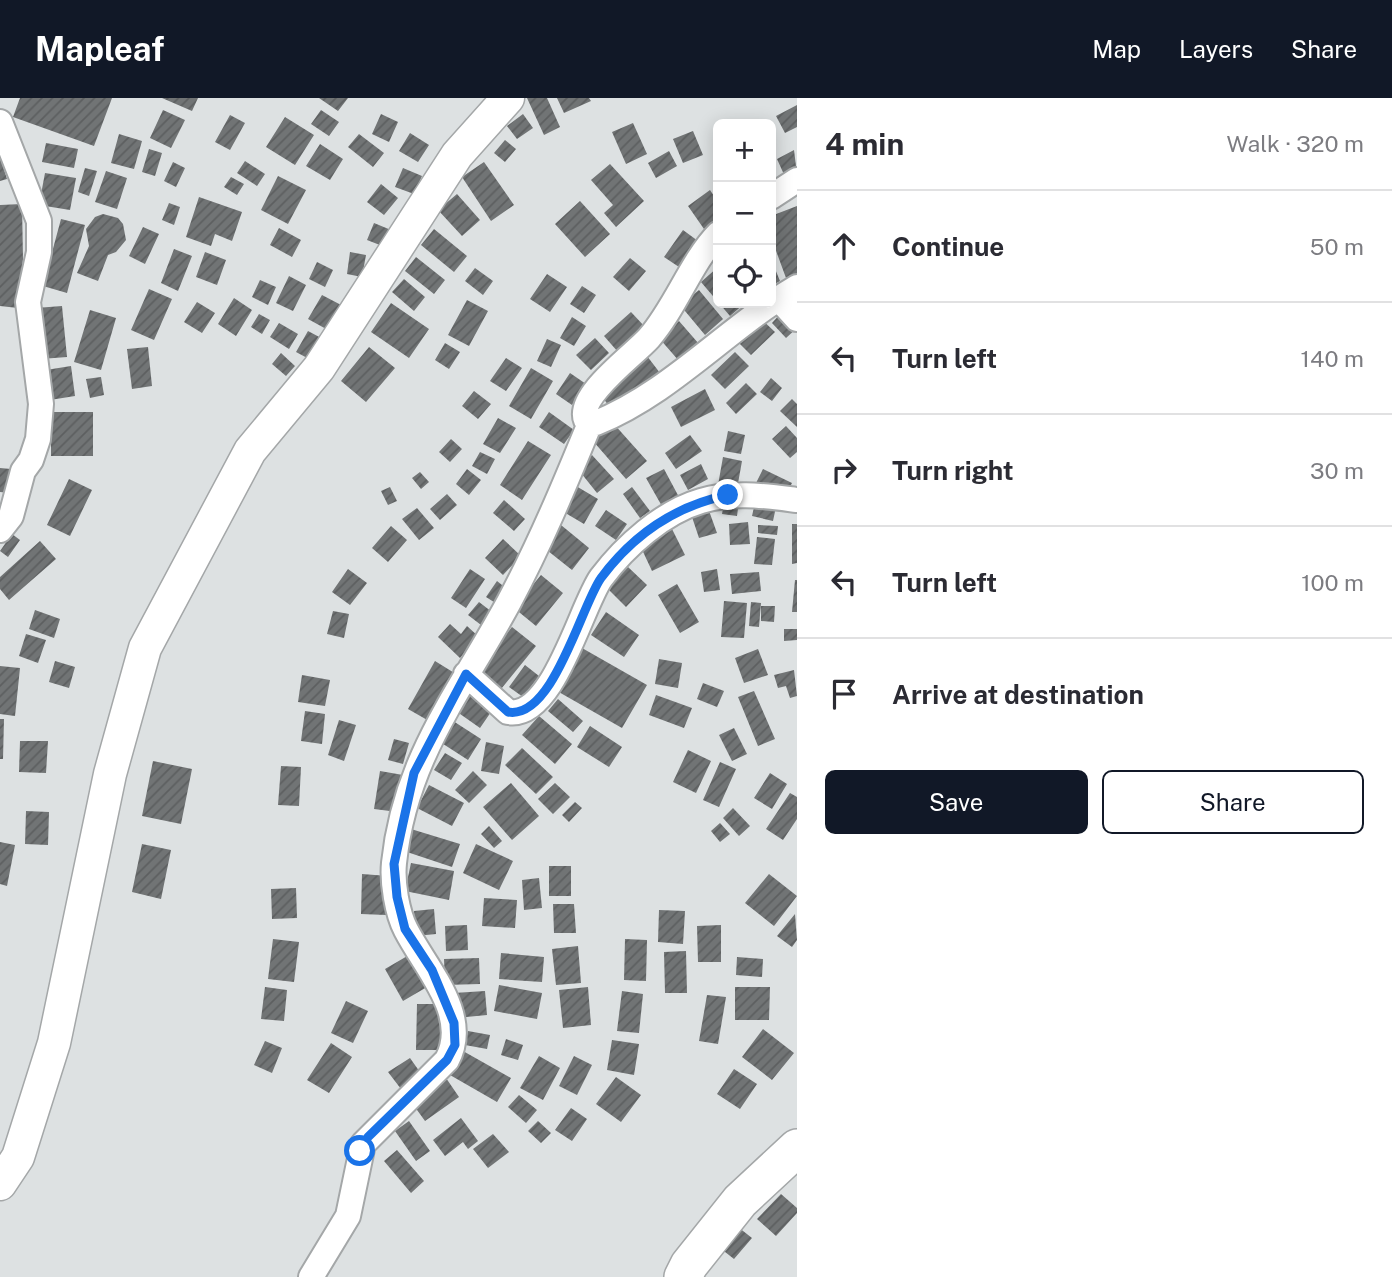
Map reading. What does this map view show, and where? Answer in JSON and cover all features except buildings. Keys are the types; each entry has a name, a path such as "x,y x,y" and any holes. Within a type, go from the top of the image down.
{"highway":[{"path":"683,1277 689,1265 740,1201 797,1148"}],"main road":[{"path":"0,1184 18,1157 54,1043 110,774 145,648 250,451 319,368 457,155 508,98"}],"street":[{"path":"0,122 39,221 39,253 28,302 41,404 38,439 31,460 23,471 11,516 0,530"},
{"path":"776,194 797,180"},
{"path":"590,423 583,416 587,403 601,384 650,337 713,242"},
{"path":"590,423 603,420 679,374 787,293 797,319"},
{"path":"311,1277 348,1216 363,1144 447,1060 455,1045 454,1023 432,970 405,929 397,897 394,864 414,773 542,539 590,423"},
{"path":"466,674 508,712 517,713 526,709 559,670 600,580 642,532 699,501 728,495 797,500"}],"route":[{"path":"360,1151 368,1137 447,1060 455,1045 454,1023 432,970 405,929 397,897 394,864 414,773 436,726 466,674 508,712 517,713 526,709 559,670 600,580 642,532 699,501 728,495"}]}
